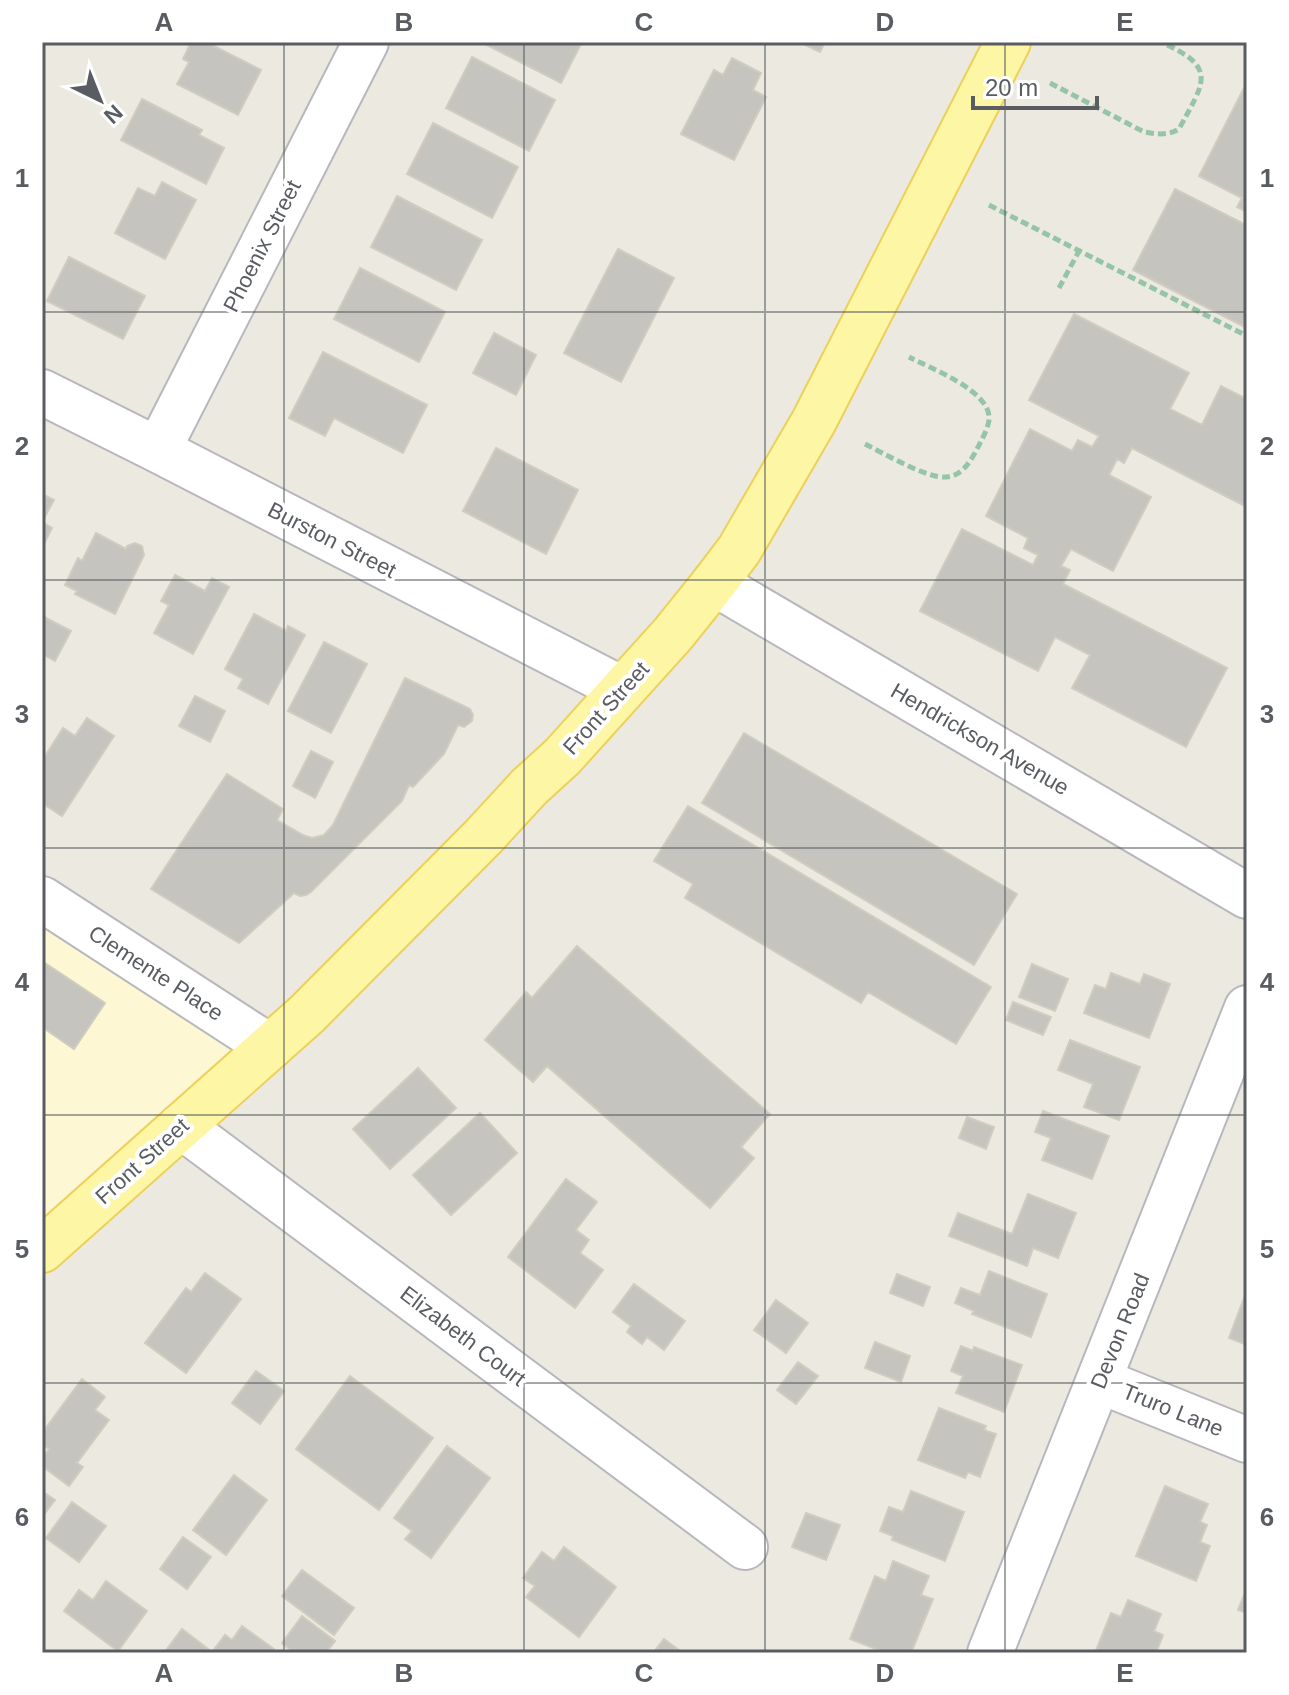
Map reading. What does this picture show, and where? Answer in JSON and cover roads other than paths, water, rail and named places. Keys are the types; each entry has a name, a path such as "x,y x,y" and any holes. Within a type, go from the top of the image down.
{"main road":[{"name":"Front Street","path":"42,1250 307,1014 562,757 673,634 714,583 739,550 814,421 1008,42"}],"street":[{"name":"Phoenix Street","path":"158,450 366,42"},
{"name":"Burston Street","path":"42,392 622,689"},
{"name":"Hendrickson Avenue","path":"714,583 1247,896"},
{"name":"Clemente Place","path":"42,899 270,1047"},
{"name":"Devon Road","path":"990,1653 1247,1008"},
{"name":"Elizabeth Court","path":"181,1126 745,1547"},
{"name":"Truro Lane","path":"1100,1381 1247,1440"}]}
